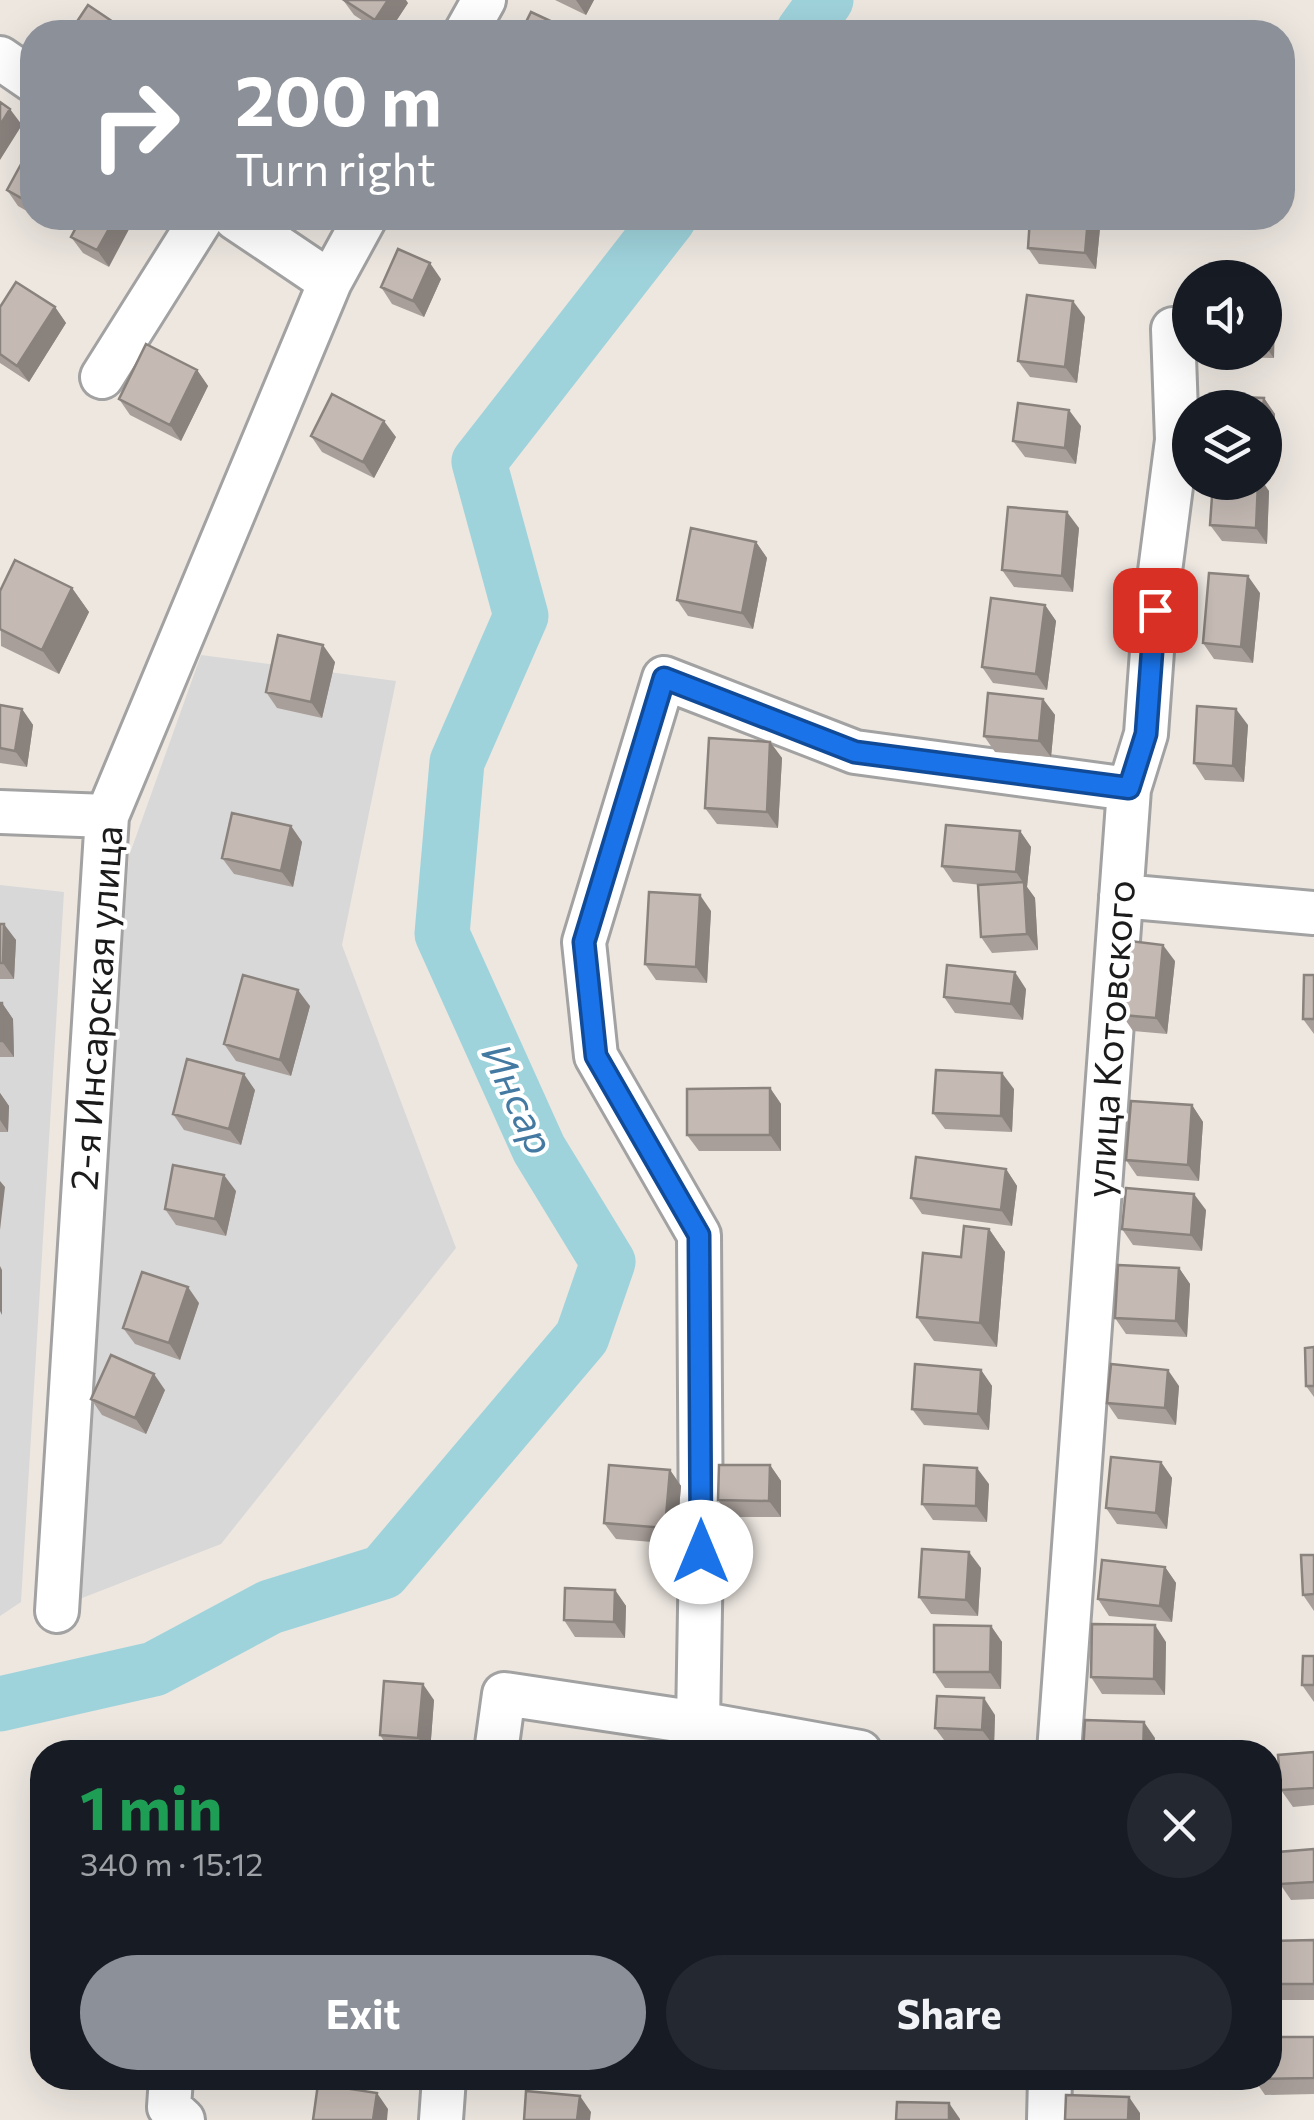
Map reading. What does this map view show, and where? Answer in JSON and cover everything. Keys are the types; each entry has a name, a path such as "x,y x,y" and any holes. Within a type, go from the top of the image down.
{"street":[{"path":"102,376 194,230"},
{"path":"253,230 330,282"},
{"name":"2-я Инсарская улица","path":"57,1611 108,816 330,282 359,230"},
{"name":"улица Котовского","path":"1060,1740 1129,788 1146,734 1155,610 1177,440 1174,370"},
{"path":"698,1724 699,1235 596,1056 584,942 664,678 855,752 1129,788"},
{"path":"0,812 108,816"},
{"path":"1121,896 1314,913"},
{"path":"498,1740 504,1694 791,1740"},
{"path":"171,2090 170,2108 183,2120"},
{"path":"441,2120 443,2090"},
{"path":"1049,2120 1050,2090"}],"shaded area":[{"path":"201,655 396,681 342,945 456,1248 221,1544 77,1600 129,856"},
{"path":"0,885 64,892 21,1602 0,1616"}],"building":[{"path":"344,0 388,0 375,20"},
{"path":"88,5 110,20 78,20"},
{"path":"531,12 548,20 527,20"},
{"path":"0,102 10,109 0,125"},
{"path":"20,166 20,197 7,190"},
{"path":"75,230 108,230 97,250 71,237"},
{"path":"1029,230 1087,230 1085,253 1028,248"},
{"path":"398,249 430,263 413,301 381,287"},
{"path":"16,282 55,307 17,366 0,354 0,307"},
{"path":"1027,295 1073,301 1065,367 1018,361"},
{"path":"146,344 197,370 170,425 119,399"},
{"path":"332,394 384,421 363,462 311,436"},
{"path":"1018,403 1069,410 1065,448 1013,441"},
{"path":"1212,500 1257,500 1256,528 1210,525"},
{"path":"1008,507 1067,512 1062,576 1002,570"},
{"path":"691,528 756,542 742,613 677,600"},
{"path":"15,560 72,588 42,650 0,629 0,591"},
{"path":"1209,573 1248,576 1241,647 1203,643"},
{"path":"991,598 1045,605 1036,674 982,667"},
{"path":"278,635 323,645 311,702 266,692"},
{"path":"988,693 1043,699 1039,741 984,736"},
{"path":"0,705 22,709 15,751 0,748"},
{"path":"1197,706 1236,709 1233,766 1194,763"},
{"path":"709,738 770,742 767,812 705,808"},
{"path":"232,813 291,826 281,871 222,858"},
{"path":"946,825 1020,831 1016,872 942,866"},
{"path":"1024,882 1027,934 981,937 978,885"},
{"path":"649,892 700,895 696,967 645,964"},
{"path":"0,924 4,924 3,963 0,963"},
{"path":"1130,941 1163,945 1156,1018 1122,1015"},
{"path":"947,965 1015,972 1011,1004 944,997"},
{"path":"243,975 298,990 280,1060 224,1044"},
{"path":"1304,975 1314,975 1314,1019 1303,1019"},
{"path":"2,1003 2,1041 0,1041"},
{"path":"187,1059 244,1074 229,1129 173,1114"},
{"path":"936,1070 1002,1073 1001,1116 933,1113"},
{"path":"770,1088 770,1135 687,1135 687,1089"},
{"path":"1131,1101 1192,1105 1188,1165 1126,1160"},
{"path":"916,1157 1006,1169 1001,1210 911,1198"},
{"path":"173,1165 224,1175 215,1219 165,1209"},
{"path":"1126,1188 1194,1194 1191,1235 1122,1229"},
{"path":"964,1226 989,1229 980,1323 917,1317 923,1253 961,1257"},
{"path":"1118,1265 1179,1268 1176,1321 1115,1318"},
{"path":"142,1272 188,1287 169,1343 123,1328"},
{"path":"1314,1347 1314,1386 1306,1386 1305,1348"},
{"path":"111,1355 154,1374 135,1418 91,1399"},
{"path":"915,1364 981,1370 978,1414 912,1409"},
{"path":"1111,1364 1168,1370 1165,1408 1107,1403"},
{"path":"1111,1457 1161,1462 1156,1513 1106,1508"},
{"path":"609,1465 670,1470 665,1528 604,1523"},
{"path":"719,1465 770,1465 769,1501 718,1500"},
{"path":"924,1465 977,1468 976,1506 922,1504"},
{"path":"922,1549 969,1552 966,1600 919,1597"},
{"path":"1301,1555 1314,1555 1314,1594 1303,1595"},
{"path":"1102,1560 1165,1567 1160,1606 1098,1599"},
{"path":"565,1588 615,1590 614,1622 564,1620"},
{"path":"1092,1624 1155,1625 1154,1679 1091,1677"},
{"path":"934,1625 991,1626 990,1672 934,1672"},
{"path":"1303,1656 1314,1656 1314,1685 1302,1685"},
{"path":"384,1681 423,1684 418,1738 380,1735"},
{"path":"937,1696 984,1698 982,1730 935,1728"},
{"path":"1085,1720 1144,1722 1143,1740 1084,1740"},
{"path":"1314,1752 1314,1788 1282,1790 1282,1755"},
{"path":"1314,1849 1314,1882 1282,1884 1282,1852"},
{"path":"1314,1940 1314,1984 1282,1984 1282,1941"},
{"path":"1282,2037 1314,2037 1314,2078 1282,2079"},
{"path":"317,2090 377,2093 373,2120 313,2120"},
{"path":"526,2091 580,2096 577,2120 524,2120"},
{"path":"1066,2095 1129,2097 1128,2120 1065,2120"},
{"path":"897,2102 949,2103 949,2120 896,2120"}],"waterway":[{"name":"Инсар","path":"812,20 826,0"},
{"name":"Инсар","path":"0,1704 154,1669 270,1607 383,1572 582,1337 608,1262 539,1149 442,934 457,762 521,616 479,462 660,230"}],"route":[{"path":"701,1552 699,1235 596,1056 584,942 664,678 855,752 1129,788 1146,734 1155,610"}]}
